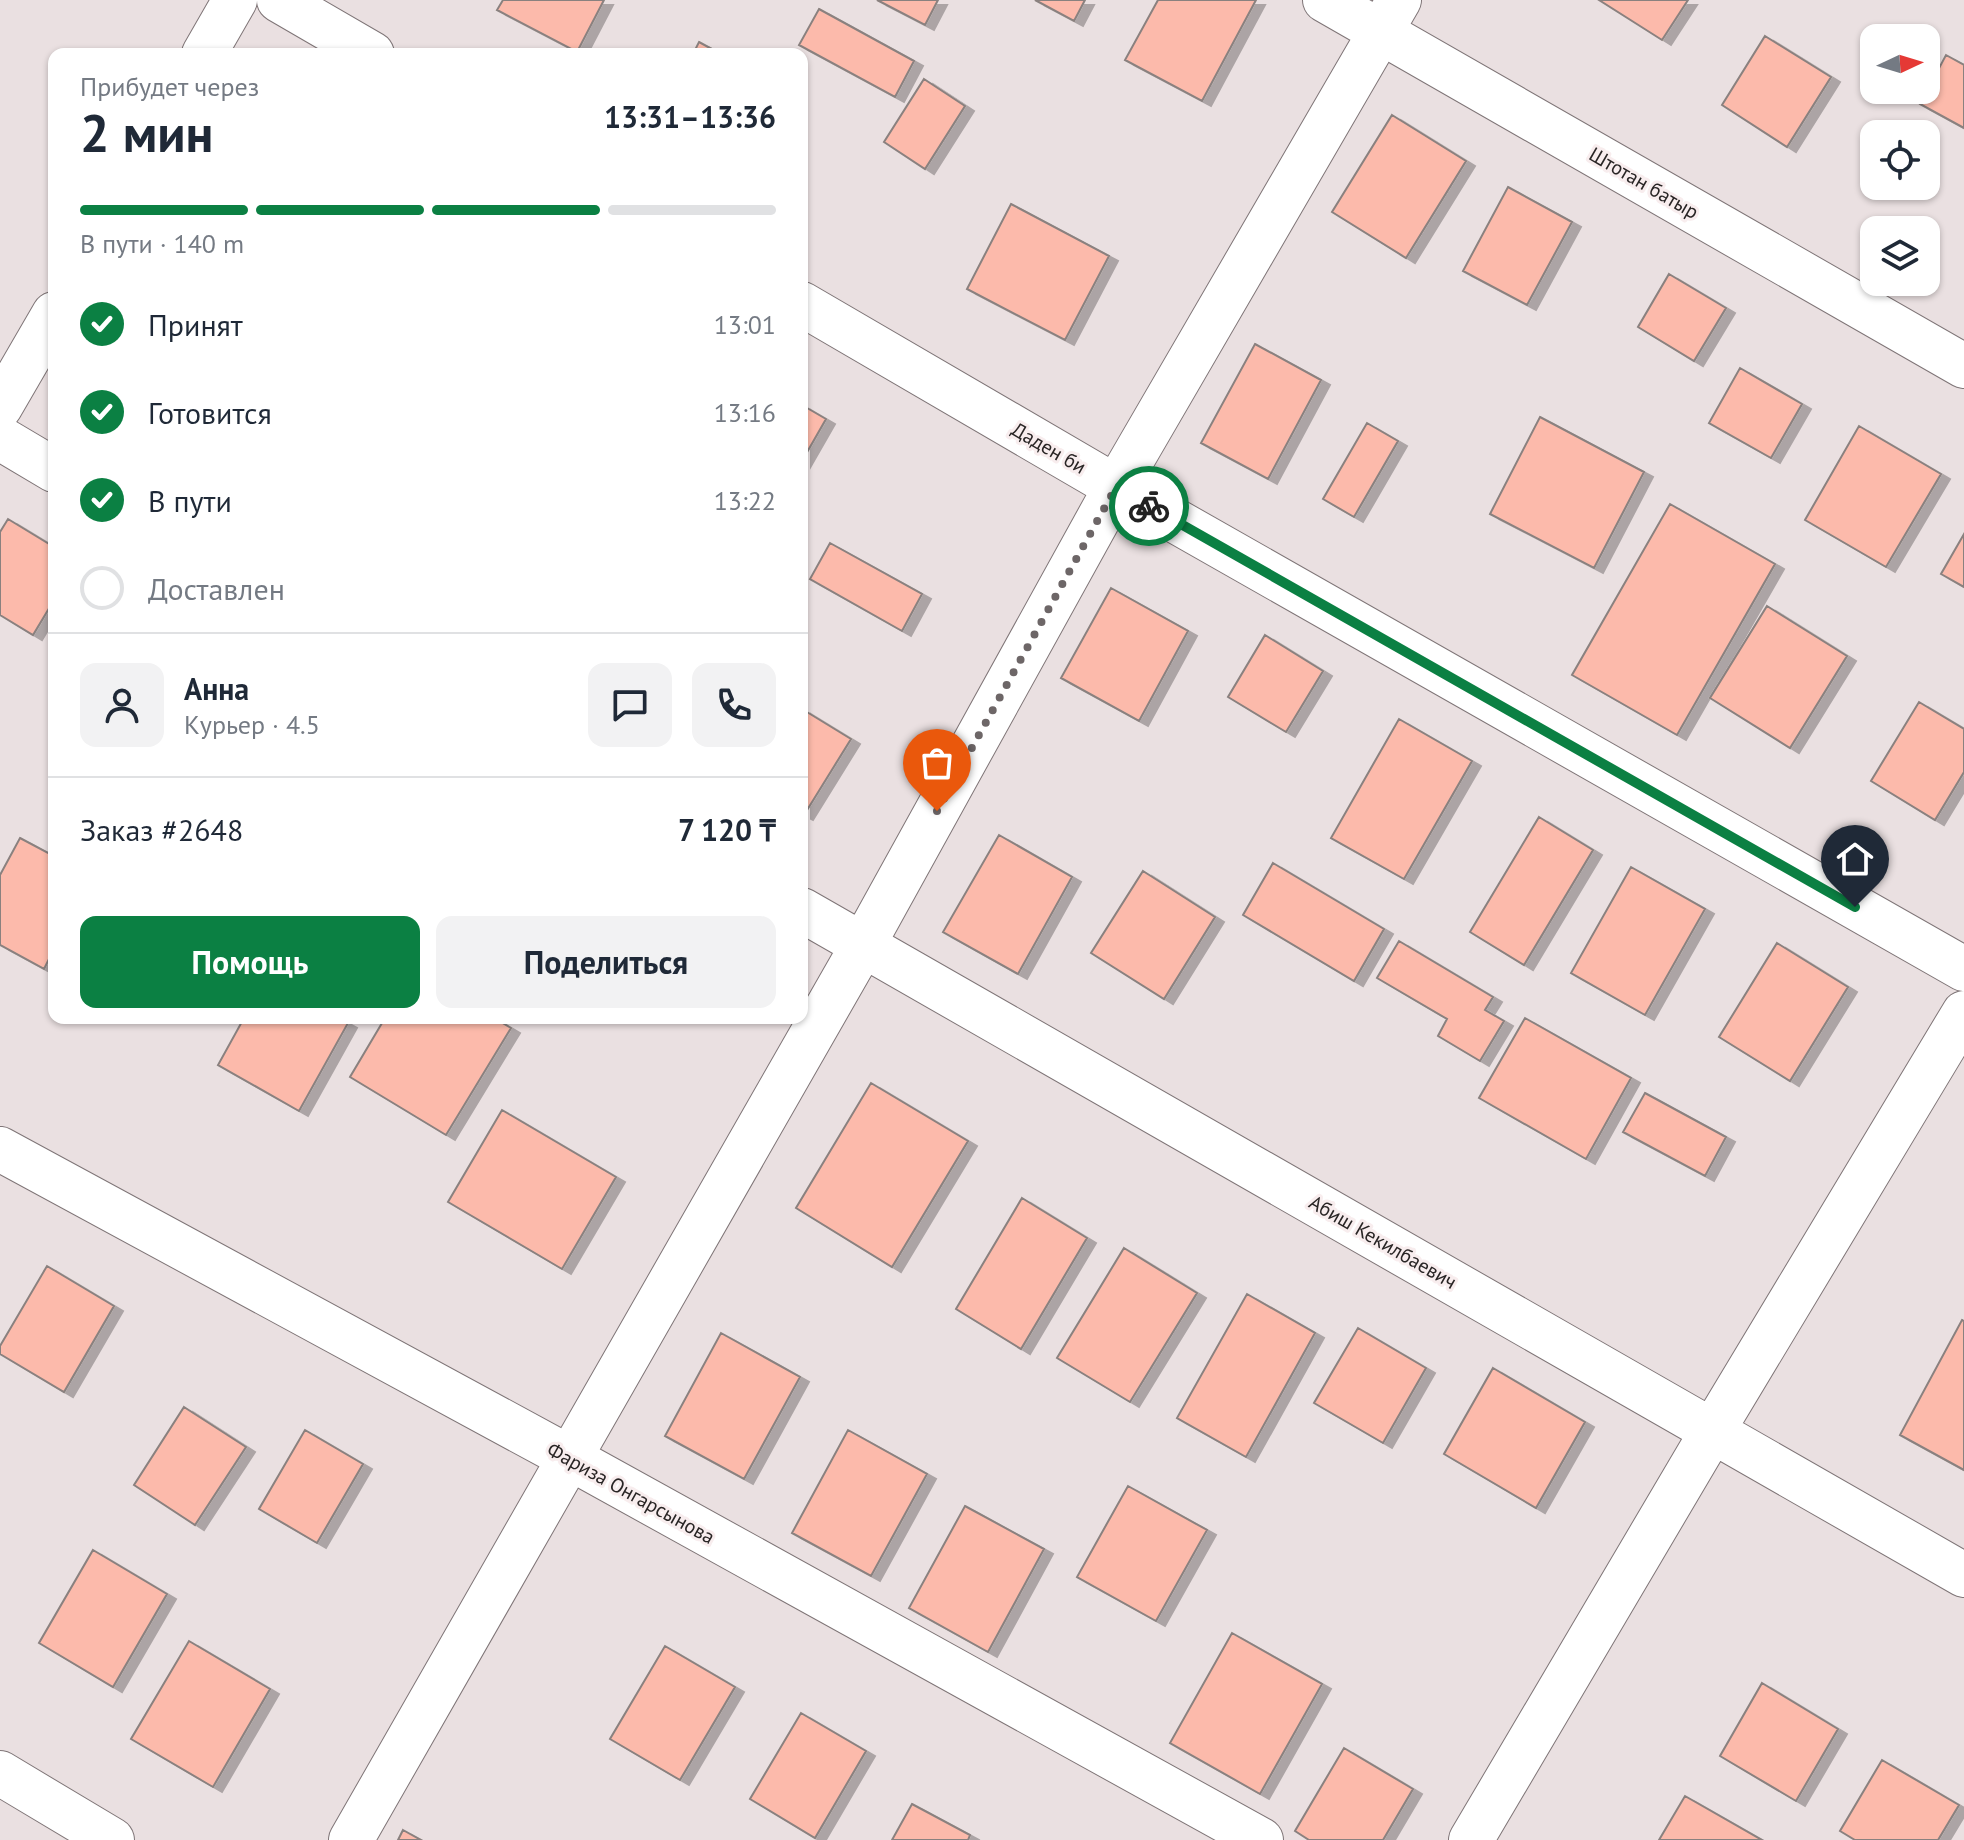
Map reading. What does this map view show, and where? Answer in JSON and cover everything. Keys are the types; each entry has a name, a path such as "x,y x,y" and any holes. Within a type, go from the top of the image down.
{"street":[{"path":"207,48 235,0"},
{"path":"279,0 362,48"},
{"name":"Штотан батыр","path":"1325,0 1390,16 1964,366"},
{"path":"351,1840 863,945 1116,487 1390,16"},
{"name":"Даден би","path":"808,307 1116,487 1964,969"},
{"path":"0,407 48,324"},
{"path":"0,438 48,466"},
{"name":"Абиш Кекилбаевич","path":"808,913 1964,1575"},
{"path":"1471,1840 1964,1013"},
{"name":"Фариза Онгарсынова","path":"0,1149 570,1458 1261,1840"},
{"path":"0,1773 112,1840"}],"building":[{"path":"503,0 604,0 579,48 569,48 497,10"},
{"path":"877,0 938,0 925,25"},
{"path":"1035,0 1085,0 1074,21"},
{"path":"1158,0 1256,0 1202,101 1125,60"},
{"path":"1599,0 1688,0 1662,40"},
{"path":"819,9 914,61 895,97 799,45"},
{"path":"1765,36 1831,77 1787,147 1722,105"},
{"path":"699,42 710,48 696,48"},
{"path":"1946,55 1964,65 1964,128 1920,104 1940,104 1940,66"},
{"path":"924,79 965,106 925,169 884,142"},
{"path":"1392,115 1466,161 1406,258 1332,212"},
{"path":"1508,187 1572,222 1527,305 1463,271"},
{"path":"1011,204 1109,256 1065,340 967,289"},
{"path":"1669,274 1726,308 1694,361 1638,327"},
{"path":"1255,344 1321,380 1268,479 1201,443"},
{"path":"1740,368 1802,404 1771,458 1709,423"},
{"path":"808,408 826,419 808,450"},
{"path":"1540,417 1644,472 1594,568 1490,514"},
{"path":"1367,423 1398,441 1354,517 1323,499"},
{"path":"1859,426 1941,474 1886,567 1805,520"},
{"path":"1670,504 1775,564 1677,735 1572,675"},
{"path":"8,519 48,543 48,610 33,635 0,615 0,532"},
{"path":"1964,534 1964,587 1941,574"},
{"path":"830,543 922,594 902,631 810,579"},
{"path":"1111,588 1188,631 1139,721 1061,678"},
{"path":"1767,606 1847,656 1790,748 1710,698"},
{"path":"1265,635 1323,671 1286,732 1228,697"},
{"path":"1919,702 1964,729 1964,772 1935,820 1871,781"},
{"path":"808,713 851,739 808,809"},
{"path":"1399,719 1472,761 1404,879 1331,838"},
{"path":"1539,817 1593,850 1524,965 1470,932"},
{"path":"999,835 1072,877 1018,974 943,932"},
{"path":"20,838 48,853 48,961 44,969 0,945 0,875"},
{"path":"1273,863 1384,929 1354,981 1243,915"},
{"path":"1631,867 1705,909 1645,1015 1571,973"},
{"path":"1143,871 1215,917 1164,999 1091,953"},
{"path":"1399,941 1493,997 1485,1010 1504,1021 1480,1061 1438,1036 1447,1019 1377,978"},
{"path":"1777,943 1848,987 1790,1081 1719,1037"},
{"path":"1525,1018 1631,1078 1586,1159 1479,1098"},
{"path":"241,1024 347,1024 299,1111 218,1065"},
{"path":"381,1024 504,1024 511,1028 446,1135 350,1077"},
{"path":"871,1083 968,1141 892,1267 796,1208"},
{"path":"1645,1093 1726,1137 1705,1176 1623,1132"},
{"path":"502,1110 616,1177 562,1269 448,1202"},
{"path":"1022,1198 1087,1238 1021,1349 956,1309"},
{"path":"1124,1248 1197,1293 1130,1402 1057,1358"},
{"path":"47,1266 114,1306 64,1392 0,1354 0,1346"},
{"path":"1247,1294 1315,1333 1246,1457 1177,1418"},
{"path":"1964,1321 1964,1470 1900,1435"},
{"path":"1358,1328 1426,1368 1383,1443 1314,1403"},
{"path":"721,1333 800,1377 744,1479 665,1436"},
{"path":"1493,1368 1585,1422 1536,1508 1444,1454"},
{"path":"184,1407 246,1447 195,1525 134,1485"},
{"path":"305,1430 363,1464 317,1543 259,1509"},
{"path":"848,1430 927,1474 871,1576 792,1533"},
{"path":"1128,1486 1207,1530 1156,1621 1077,1577"},
{"path":"965,1506 1044,1549 988,1652 909,1608"},
{"path":"93,1550 167,1594 113,1687 39,1643"},
{"path":"1232,1633 1322,1684 1260,1794 1170,1743"},
{"path":"189,1641 270,1689 213,1787 131,1739"},
{"path":"665,1646 735,1687 680,1780 610,1739"},
{"path":"1762,1683 1838,1729 1796,1801 1720,1756"},
{"path":"801,1713 866,1751 815,1838 750,1799"},
{"path":"1344,1748 1413,1789 1383,1840 1309,1840 1295,1831"},
{"path":"1882,1760 1959,1805 1938,1840 1855,1840 1840,1831"},
{"path":"1685,1796 1762,1840 1659,1840"},
{"path":"912,1804 970,1835 968,1840 892,1840"},
{"path":"403,1830 421,1840 398,1840"}],"way so far":[{"path":"937,811 1116,487 1149,506"}],"route":[{"path":"1149,506 1855,907"}]}
